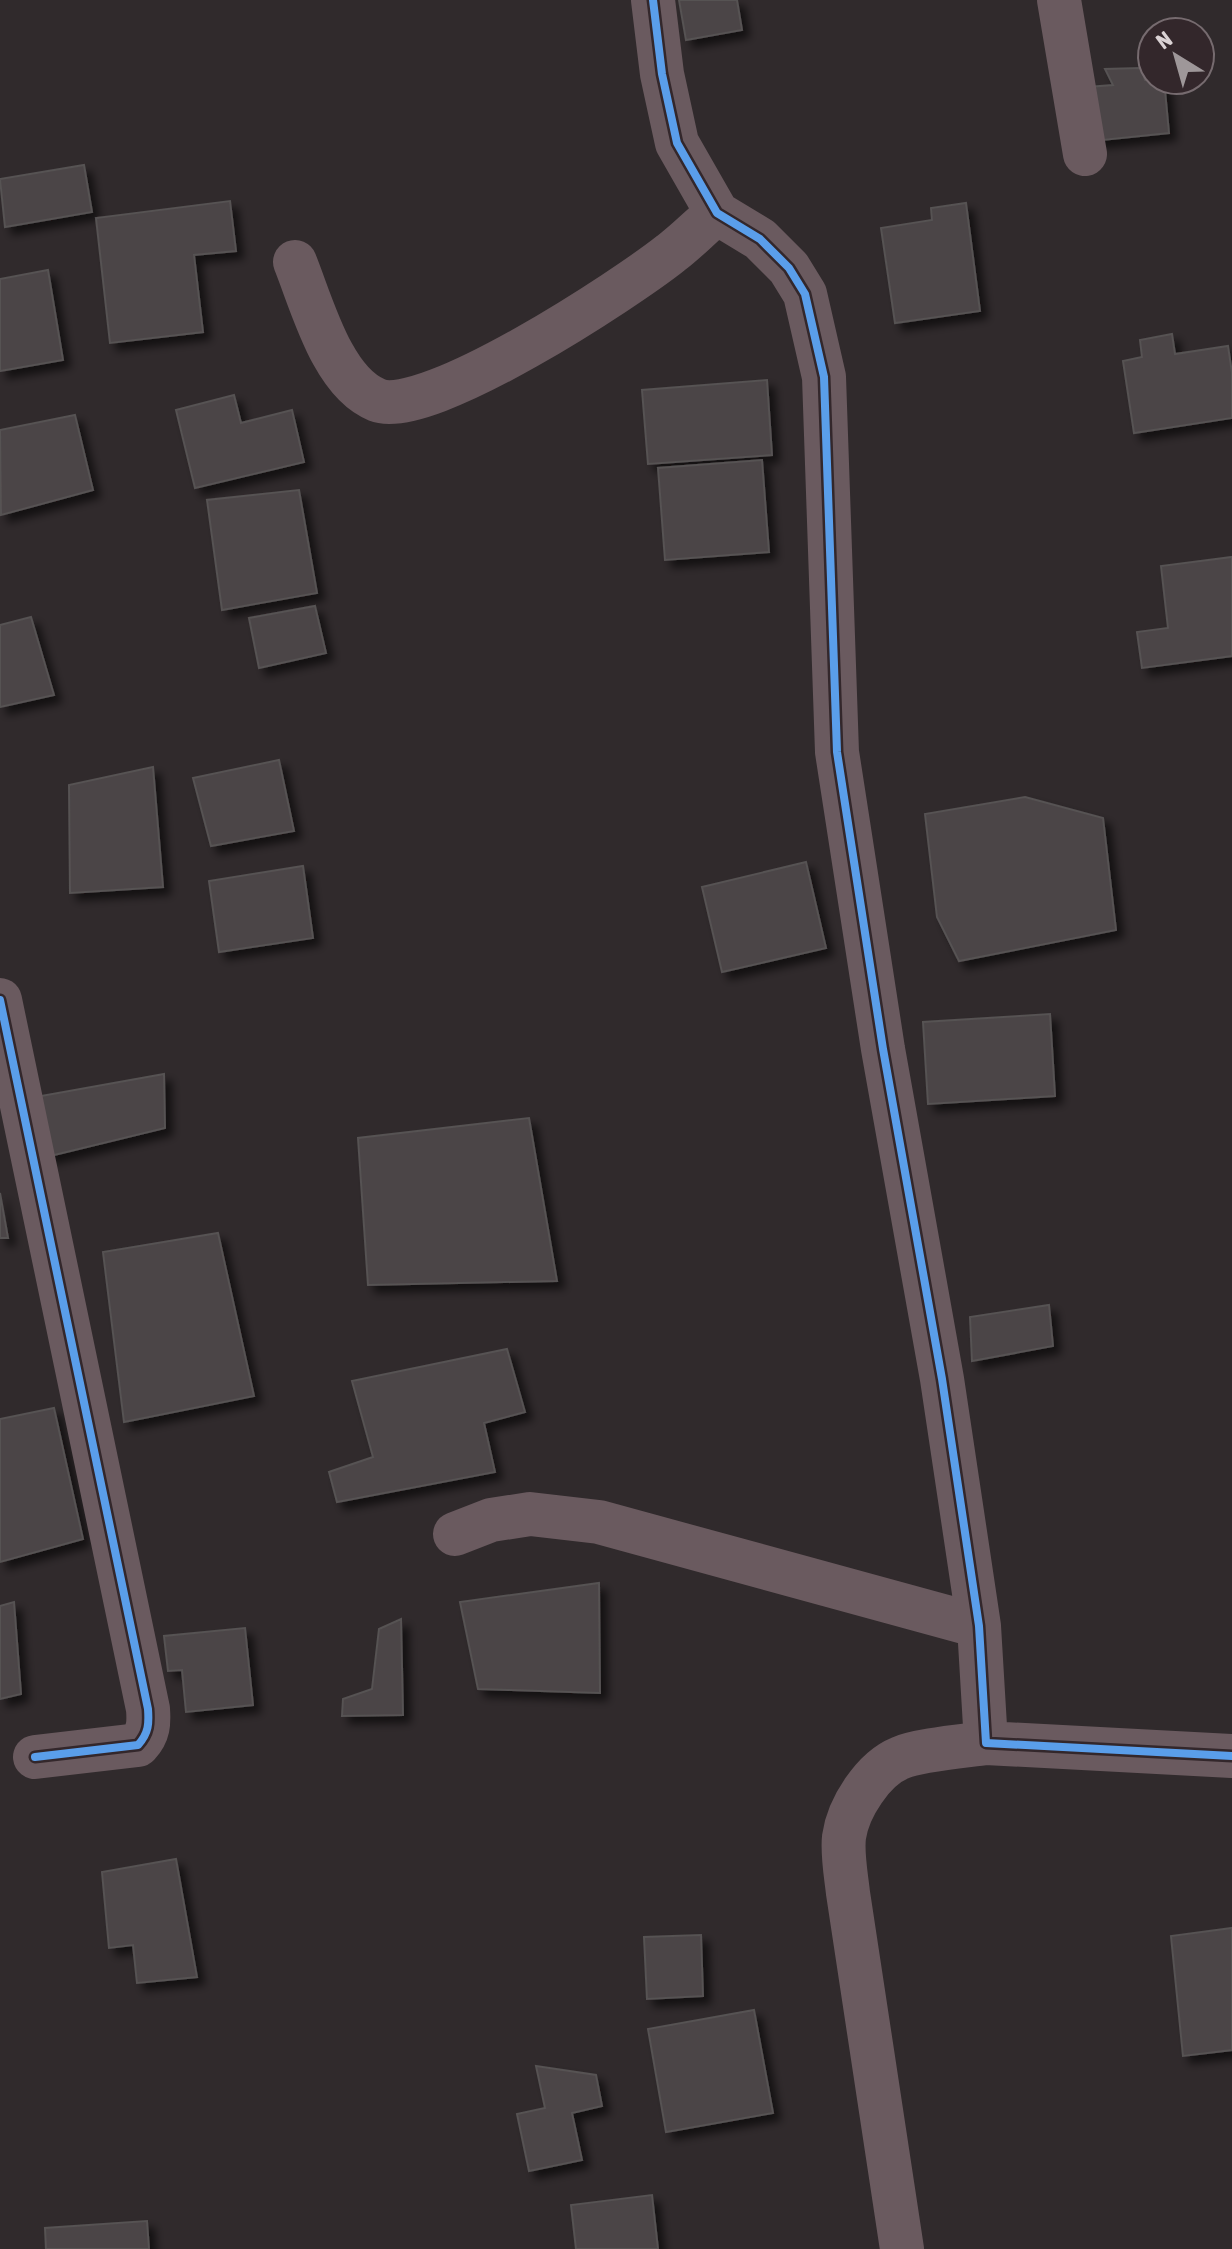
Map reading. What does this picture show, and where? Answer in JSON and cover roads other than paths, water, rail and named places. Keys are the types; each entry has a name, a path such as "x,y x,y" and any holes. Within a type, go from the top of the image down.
{"street":[{"path":"653,0 662,74 677,143 717,213 760,239 789,268 805,294 824,377 837,752 883,1049 942,1379 979,1626 986,1743"},
{"path":"1059,0 1085,154"},
{"path":"295,262 343,371 378,400 407,401 430,395 509,356 589,310 670,254 717,213"},
{"path":"0,1000 145,1694 149,1726 145,1738 138,1745 35,1757"},
{"path":"455,1534 491,1520 530,1514 599,1522 979,1626"},
{"path":"902,2249 848,1893 844,1838 858,1802 876,1776 902,1757 986,1743 1232,1756"}]}
